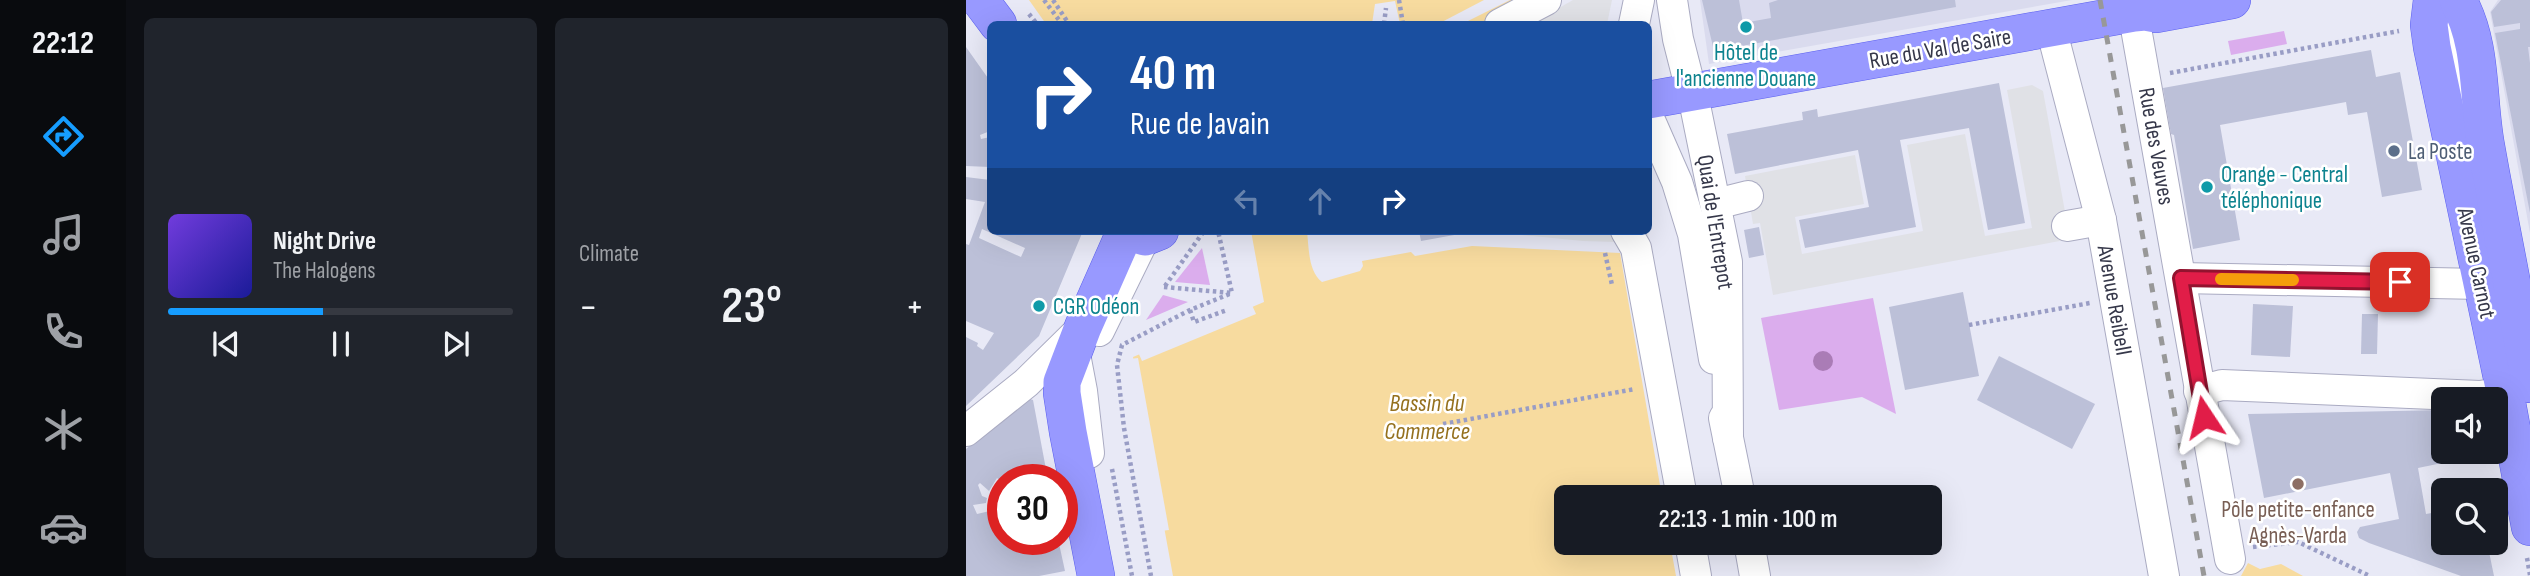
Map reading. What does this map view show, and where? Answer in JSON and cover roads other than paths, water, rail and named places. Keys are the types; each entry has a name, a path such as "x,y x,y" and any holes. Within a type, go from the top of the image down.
{"main road":[{"path":"980,0 996,21"},
{"name":"Rue du Val de Saire","path":"1652,99 2051,28 2132,7 2156,14 2232,0"},
{"name":"Avenue Carnot","path":"2432,0 2429,25 2432,47 2481,284 2517,388"},
{"name":"Avenue Carnot","path":"2458,0 2468,18 2473,40 2485,143 2512,275 2517,388 2530,527"},
{"path":"1096,576 1062,393 1065,370 1078,338 1138,235"}],"street":[{"path":"1506,21 1546,0"},
{"path":"1635,21 1639,0"},
{"name":"Quai de l'Entrepot","path":"1672,0 1678,39 1727,262 1728,438"},
{"path":"2444,0 2530,455"},
{"name":"Rue des Veuves","path":"2132,7 2229,555"},
{"name":"Avenue Reibell","path":"2051,28 2101,220 2160,575"},
{"name":"Quai de l'Entrepot","path":"1652,125 1677,181 1693,234 1738,485"},
{"path":"1716,204 1748,196"},
{"path":"2067,226 2101,220"},
{"path":"1082,391 1087,356 1138,235"},
{"path":"1628,235 1636,248 1680,485"},
{"path":"2181,278 2481,284"},
{"path":"1078,338 1085,432 1110,576"},
{"path":"966,431 1078,338"},
{"path":"2199,391 2222,385 2480,396 2517,388"},
{"path":"1692,555 1696,576"},
{"path":"1751,555 1755,576"}],"water":[{"path":"1029,0 1529,0 1486,21 1044,21"},
{"name":"Bassin du Commerce","path":"1252,235 1307,235 1312,266 1322,282 1360,271 1362,261 1411,252 1415,256 1472,246 1620,253 1660,485 1554,485 1554,555 1672,555 1676,576 1173,576 1133,357 1264,302"},
{"path":"2248,563 2260,569 2281,564 2303,576 2241,576"}],"railway":[{"path":"2100,0 2204,576"}],"place":[{"name":"Hôtel de l'ancienne Douane","path":"1746,27"},
{"name":"La Poste","path":"2394,151"},
{"name":"Orange - Central téléphonique","path":"2207,187"},
{"name":"CGR Odéon","path":"1039,306"},
{"name":"Pôle petite-enfance Agnès-Varda","path":"2298,484"}]}
